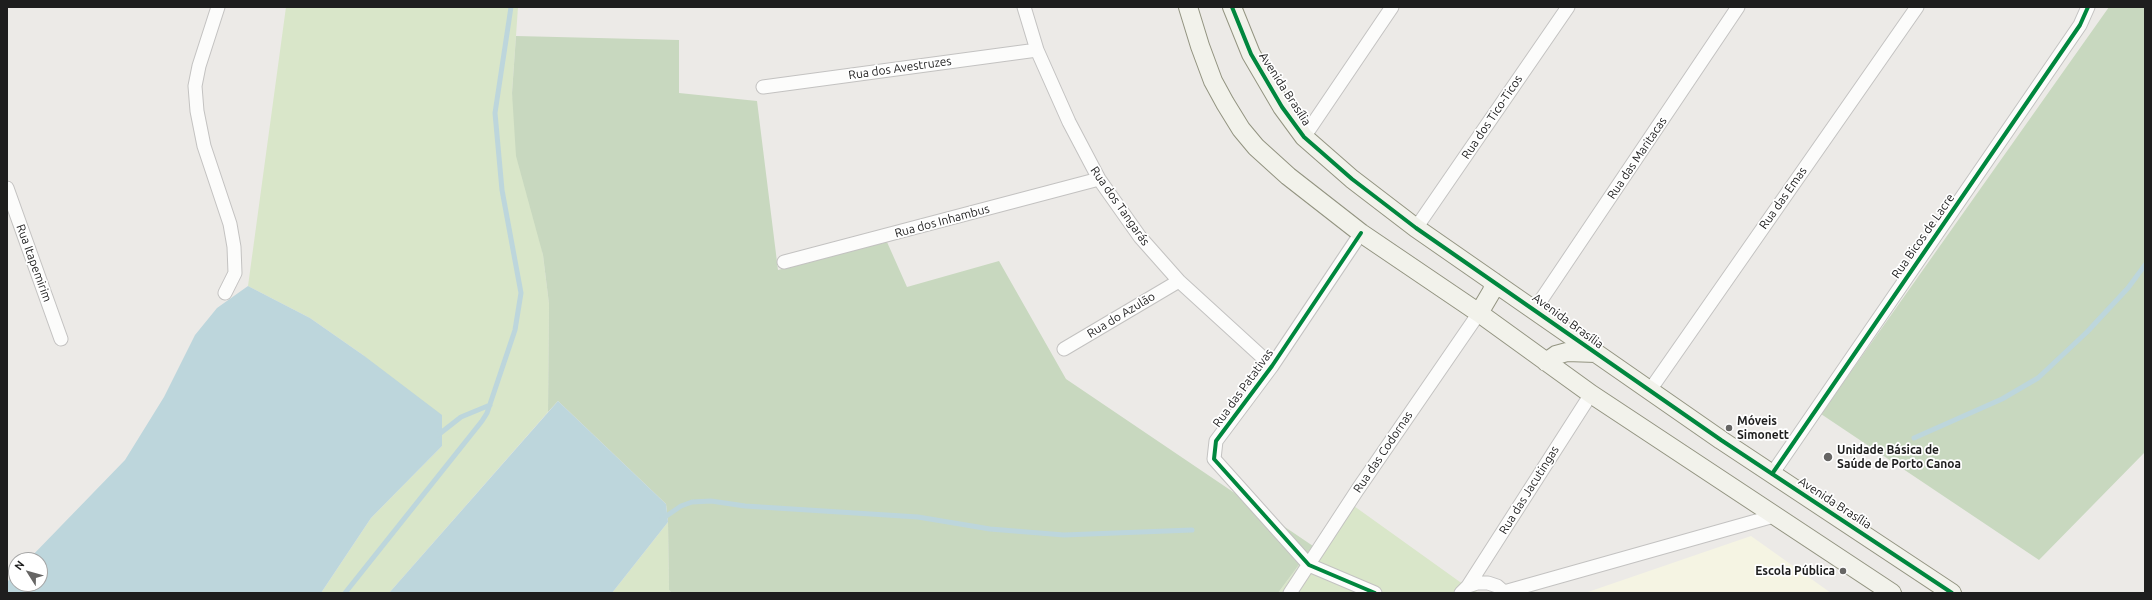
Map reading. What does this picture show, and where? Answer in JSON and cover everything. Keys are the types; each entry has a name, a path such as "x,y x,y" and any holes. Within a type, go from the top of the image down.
{"street":[{"path":"218,7 200,60 195,86 197,111 204,146 227,217 234,247 235,273 225,293"},
{"name":"Rua dos Tangarás","path":"1024,7 1037,50 1069,122 1099,179 1140,237 1179,281 1272,366"},
{"path":"1188,7 1213,81 1241,129 1256,146 1288,176 1361,233 1479,313 1591,394 1892,593"},
{"name":"Avenida Brasília","path":"1232,7 1251,54 1265,81 1304,137 1352,179 1416,228 1535,309 1596,354 1772,474 1952,593"},
{"path":"1304,137 1392,7"},
{"name":"Rua dos Tico-Ticos","path":"1416,228 1568,7"},
{"name":"Rua das Maritacas","path":"1535,309 1738,7"},
{"name":"Rua das Emas","path":"1650,390 1917,7"},
{"name":"Rua Bicos de Lacre","path":"1772,474 2080,25 2088,7"},
{"name":"Rua dos Avestruzes","path":"763,87 1037,50"},
{"name":"Rua dos Inhambus","path":"784,262 1099,179"},
{"name":"Rua Itapemirim","path":"7,188 62,339"},
{"name":"Rua das Patativas","path":"1309,565 1214,459 1216,441 1272,366 1361,233"},
{"name":"Rua do Azulão","path":"1064,349 1179,281"},
{"path":"1479,313 1492,291 1494,282"},
{"name":"Rua das Codornas","path":"1290,593 1358,489 1479,313"},
{"path":"1546,362 1556,355 1567,352 1580,351 1596,354"},
{"name":"Rua das Jacutingas","path":"1464,590 1591,394"},
{"path":"1464,590 1477,582 1497,586 1505,593 1774,516"},
{"path":"1309,565 1375,593"}],"shaded area":[{"path":"2109,7 2145,7 2145,452 2039,560 1821,414"},
{"path":"516,36 679,40 679,93 757,101 778,270 887,242 907,287 999,261 1066,379 1313,546 1278,593 672,593 669,590 668,522 666,504 558,401 548,412 549,304 543,255 516,156 512,93"},
{"path":"1751,536 1831,593 1585,593"}],"green space":[{"path":"286,7 518,7 512,93 543,255 549,304 548,412 389,593 321,593 371,518 442,446 363,355 310,318 248,286"},
{"path":"1347,501 1460,582 1479,593 1278,593"},
{"path":"668,522 669,590 672,593 612,593"}],"water":[{"path":"248,286 310,318 363,355 442,415 442,446 371,518 321,593 7,593 8,581 8,592 48,592 48,552 36,552 125,460 164,397 195,335 217,308"},
{"path":"558,401 666,504 668,522 612,593 389,593"}],"waterway":[{"path":"345,593 482,421 487,413 515,330 521,293 502,190 495,113 511,7"},
{"path":"1914,438 2002,399 2038,378 2087,332 2128,288 2145,265"},
{"path":"438,435 461,417 490,405"},
{"path":"662,519 681,506 692,502 711,501 745,506 918,517 990,529 1064,535 1192,530"}],"cycle path":[{"path":"1232,7 1251,54 1282,107 1304,137 1352,179 1416,228 1721,440 1952,593"},
{"path":"1772,474 2080,25 2088,7"},
{"path":"1361,233 1272,366 1216,441 1214,459 1309,565 1375,593"}],"place":[{"name":"Móveis Simonett","path":"1729,428"},
{"name":"Unidade Básica de Saúde de Porto Canoa","path":"1828,457"},
{"name":"Escola Pública","path":"1843,571"}]}
